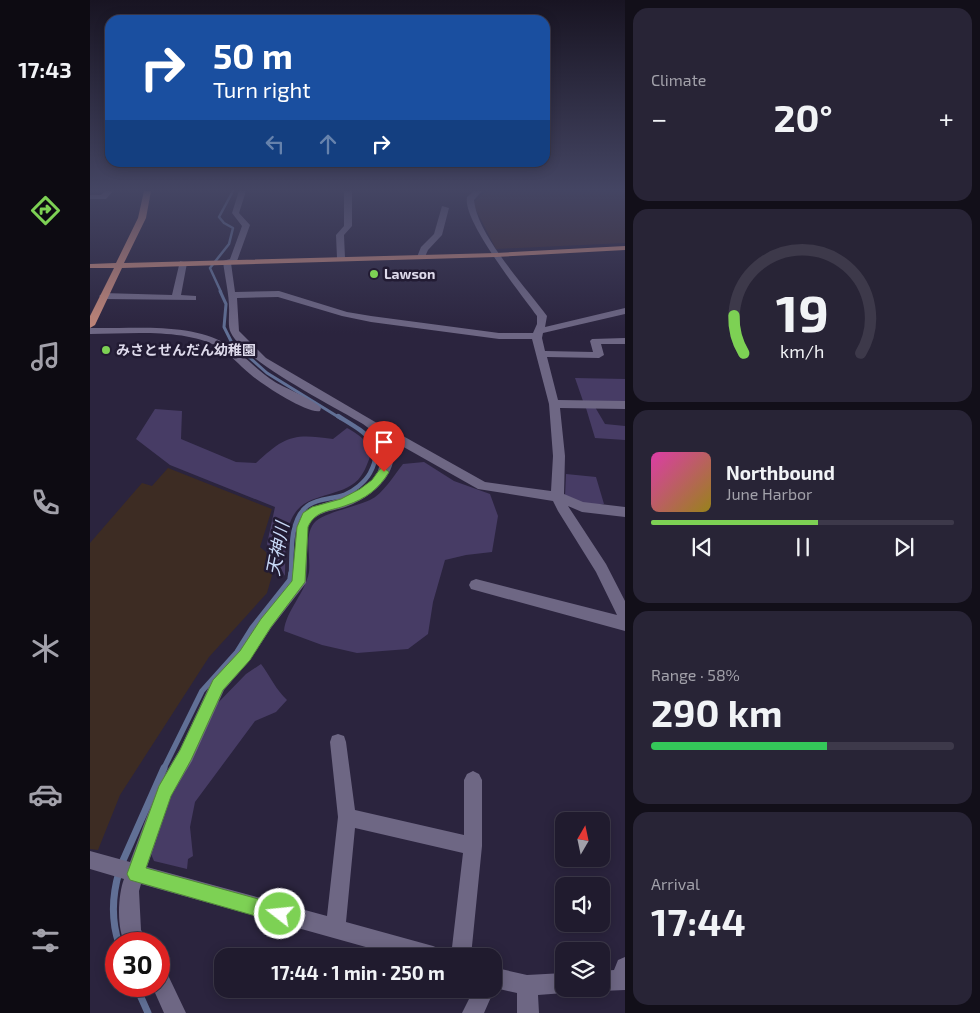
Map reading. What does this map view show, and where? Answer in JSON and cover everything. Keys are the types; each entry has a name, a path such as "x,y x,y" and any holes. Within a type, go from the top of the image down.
{"main road":[{"path":"91,321 132,238"},
{"path":"90,266 496,255 625,248"}],"street":[{"path":"239,238 228,261 234,300 234,331 262,360 316,408"},
{"path":"340,238 341,258"},
{"path":"421,257 424,249 435,238"},
{"path":"487,238 496,255 542,316 543,321 537,334 540,354 554,404 560,456 558,498 562,508 601,568 625,616"},
{"path":"176,298 183,263"},
{"path":"232,296 279,294 345,314 371,319 499,336 537,334 625,310"},
{"path":"103,296 193,298"},
{"path":"90,331 147,331 185,334 215,342 224,347 259,376 298,390 367,421 482,486 558,498 582,506 625,512"},
{"path":"540,354 599,355 595,341 625,341"},
{"path":"554,404 625,405"},
{"path":"131,932 129,891 133,873 164,792 186,755 218,685 245,655 266,623 298,582 302,527 307,516 316,510 344,502 364,492 376,483 384,472 388,456 388,442 379,430 367,421"},
{"path":"476,585 625,624"},
{"path":"335,930 346,817 338,742"},
{"path":"462,948 473,846 473,780"},
{"path":"346,817 473,846"},
{"path":"96,862 403,948"},
{"path":"610,979 625,975"},
{"path":"502,979 527,985 555,983"},
{"path":"527,985 528,1013"},
{"path":"168,997 175,1013"},
{"path":"473,1013 480,998"}],"shaded area":[{"path":"491,238 625,238 625,243 496,249"},
{"path":"575,378 625,379 625,402 583,401"},
{"path":"595,407 605,424 625,426 625,440 595,438 586,408"},
{"path":"155,409 182,411 181,439 236,462 256,463 275,447 290,439 308,436 333,439 347,428 365,442 370,451 370,456 363,473 354,483 337,492 310,501 295,513 287,535 285,576 267,544 275,507 170,465 136,439"},
{"path":"424,462 454,481 490,494 498,516 492,552 445,560 433,602 428,634 408,649 357,653 322,645 284,631 288,616 307,580 309,572 309,538 312,526 316,521 375,497 384,489 403,464"},
{"path":"168,468 272,509 260,547 266,552 273,572 267,593 209,657 120,795 98,850 90,849 90,543 142,483 152,486"},
{"path":"566,474 596,477 604,504 584,504 565,496"},
{"path":"261,664 287,700 276,712 255,721 195,802 190,827 193,856 188,859 187,869 154,861 151,854 170,793 212,709 246,674"}],"waterway":[{"name":"天神川","path":"221,292 210,268 229,244 230,238"},
{"name":"天神川","path":"220,291 226,304 224,327 231,341 267,373 340,418"},
{"name":"天神川","path":"291,574 292,539 300,514 313,503 344,495 355,489 368,476 374,462 376,453 374,445 363,432 338,416"},
{"name":"天神川","path":"163,770 202,691 237,652 252,628 290,580 291,573"},
{"name":"天神川","path":"121,865 164,768"},
{"name":"天神川","path":"116,932 113,908 119,872"},
{"name":"天神川","path":"141,997 148,1013"}],"place":[{"name":"Lawson","path":"374,274"},
{"name":"みさとせんだん幼稚園","path":"106,350"}],"route":[{"path":"280,914 136,874 164,792 186,755 218,685 245,655 266,623 298,582 301,573 302,527 307,516 316,510 344,502 364,492 376,483 384,472"}]}
